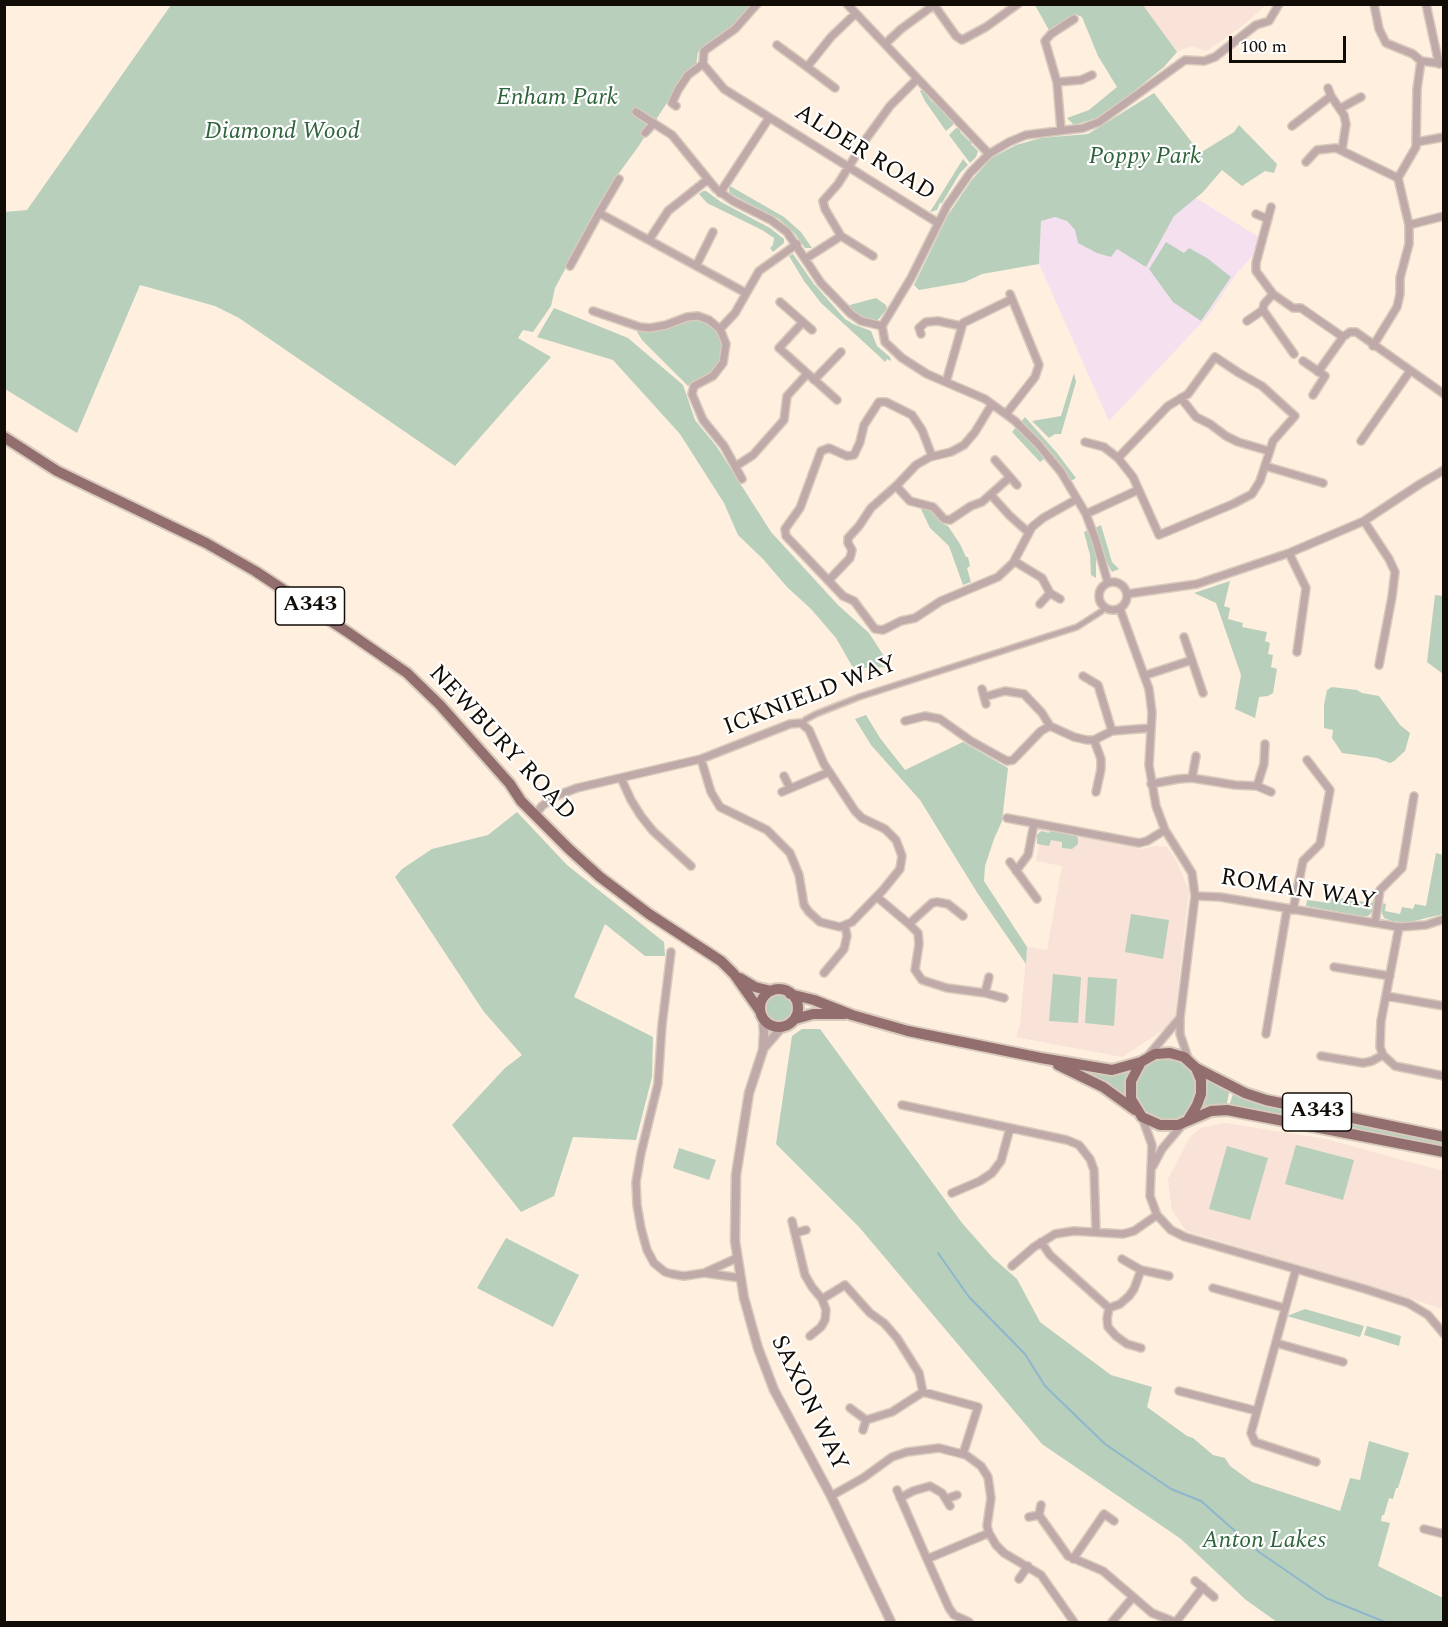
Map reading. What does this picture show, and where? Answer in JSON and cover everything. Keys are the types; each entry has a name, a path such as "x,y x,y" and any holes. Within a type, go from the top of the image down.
{"main road":[{"name":"NEWBURY ROAD","path":"4,437 57,471 206,543 255,571 381,654 407,674 440,705 535,815 584,863 661,923 711,953 734,974 751,985 771,991"},
{"name":"NEWBURY ROAD","path":"734,974 762,1015"},
{"name":"A343","path":"771,991 782,990 824,1003 852,1015 908,1031 1112,1070 1155,1054 1178,1054 1245,1093 1266,1100 1443,1137"},
{"path":"771,991 761,1001 762,1015 772,1025 783,1026"},
{"path":"790,994 797,1004 795,1019"},
{"name":"A343","path":"783,1026 795,1019 813,1014 852,1015"},
{"name":"A343","path":"1041,1058 1089,1079 1155,1124 1166,1126 1211,1111 1227,1110 1443,1152"},
{"path":"1140,1114 1131,1099 1130,1087 1133,1075 1144,1060"},
{"path":"1186,1121 1197,1105 1201,1094 1201,1080 1193,1064"}],"street":[{"path":"676,106 672,103 678,90 688,75 702,64 704,51 735,29 757,4"},
{"path":"847,4 989,154"},
{"path":"885,44 934,5 956,36 962,40 986,27 1018,4"},
{"path":"1108,583 1086,513 1045,453 1006,414 992,404 975,393 918,369 894,351 885,342 882,326 911,278 938,223 965,179 989,154 1026,135 1083,128 1099,122 1185,60 1210,59 1256,26 1269,21 1279,4"},
{"path":"1374,4 1380,34 1386,43 1413,54 1421,61 1441,64 1426,4"},
{"path":"807,67 831,37 855,14"},
{"path":"1061,130 1057,82 1045,41 1074,18"},
{"path":"777,45 835,88"},
{"path":"1373,346 1392,318 1399,302 1400,278 1409,244 1409,225 1398,178 1411,158 1417,142 1417,101 1421,61"},
{"name":"ALDER ROAD","path":"702,64 724,89 938,223"},
{"path":"1057,82 1081,80 1092,75"},
{"path":"873,256 841,236 822,201 834,189 890,106 917,79"},
{"path":"1328,88 1331,96 1341,108 1346,124 1342,150"},
{"path":"1292,126 1331,96"},
{"path":"1341,108 1360,97"},
{"path":"636,112 665,130 678,142 720,193 776,224 796,244 830,293 848,312 861,321 882,326"},
{"name":"ALDER ROAD","path":"720,193 769,118"},
{"path":"645,133 654,123"},
{"path":"1417,142 1443,137"},
{"path":"1306,162 1317,150 1331,147 1342,150 1355,159 1398,178"},
{"path":"570,266 619,179"},
{"path":"649,240 668,211 707,180"},
{"path":"1272,207 1256,271 1273,294 1293,308 1301,308 1343,337"},
{"path":"599,213 746,293"},
{"path":"1256,214 1268,219"},
{"path":"1409,225 1443,216"},
{"path":"696,266 713,232"},
{"path":"805,259 841,236"},
{"path":"720,329 735,313 756,275 796,244"},
{"path":"1273,294 1264,304 1263,310 1294,354"},
{"path":"945,382 963,323 1011,296 1039,365 1035,377 1006,414"},
{"path":"780,302 812,330"},
{"path":"1247,321 1263,310"},
{"path":"593,311 650,328 666,325 687,316 698,316 709,320 720,329 726,344 723,363 711,378 694,386 692,394 703,420 724,446 742,479"},
{"path":"921,334 919,328 926,322 938,321 961,326"},
{"path":"803,322 778,348 837,400"},
{"path":"1318,372 1343,337 1350,332 1356,332 1443,394"},
{"path":"814,380 841,352"},
{"path":"1085,442 1100,445 1118,458 1128,469 1159,535 1249,496 1260,481 1276,436 1295,416 1263,386 1239,374 1215,357 1188,394 1168,406 1118,458"},
{"path":"1303,361 1325,376 1312,395"},
{"path":"1361,441 1410,371"},
{"path":"736,466 753,455 784,420 787,396 807,374"},
{"path":"1180,398 1196,417 1210,424 1231,440 1269,451"},
{"path":"932,456 922,430 914,418 882,402 877,404 864,425 854,455 847,456 829,448 821,451 800,508 787,525 786,536 844,597 854,601 873,628 882,630 901,621 915,618 941,601 995,579 1014,561 1028,532 1043,518 1077,498"},
{"path":"829,580 850,558 852,551 848,543 849,537 871,508 914,466 932,456 951,452 964,445 992,404"},
{"path":"995,460 1017,485"},
{"path":"1265,466 1323,483"},
{"path":"1127,594 1197,584 1289,553 1364,521 1443,470"},
{"path":"896,486 910,501 933,507 942,518 949,520 991,495 1010,477"},
{"path":"1086,513 1138,490"},
{"path":"991,495 1028,532"},
{"path":"1364,521 1395,572 1379,665"},
{"path":"1289,553 1306,588 1297,652"},
{"path":"1014,561 1042,578 1050,593 1060,599"},
{"path":"1108,583 1120,584 1127,594 1126,602 1120,609 1108,609 1101,602 1100,591 1108,583"},
{"path":"1040,604 1050,593"},
{"path":"1120,609 1146,675 1152,713 1149,765 1156,806 1165,830 1189,866 1195,896"},
{"name":"ICKNIELD WAY","path":"535,815 542,806 564,793 701,759 790,724 803,724 816,714 853,699 1077,627 1102,611"},
{"path":"1184,637 1203,693"},
{"path":"1146,675 1192,660"},
{"path":"1083,676 1098,685 1112,731"},
{"path":"984,697 1005,691 1024,694 1042,713 1050,726 1074,737 1094,740 1112,731 1150,728"},
{"path":"905,721 925,716 940,719 971,741 1007,761 1013,760 1041,731 1050,726"},
{"path":"701,759 711,792 720,807 767,830 790,854 798,870 803,900 809,912 825,924 845,926 857,918 900,869 902,856 890,832 857,814 820,757 810,730 803,724"},
{"path":"1094,740 1101,759 1096,792"},
{"path":"1257,786 1264,764 1265,744"},
{"path":"1192,778 1196,756"},
{"path":"1266,1034 1290,909 1303,861 1320,844 1330,790 1307,760"},
{"path":"784,776 786,790 829,772"},
{"path":"621,778 641,816 653,831 691,866"},
{"path":"1151,784 1192,778 1257,786 1271,792"},
{"path":"1375,923 1380,890 1402,868 1414,796"},
{"path":"1007,818 1139,843 1165,830"},
{"path":"1016,871 1028,855 1034,824"},
{"path":"1010,862 1037,899"},
{"name":"ROMAN WAY","path":"1193,1064 1180,1034 1180,1018 1195,896 1220,897 1399,927 1426,925 1443,919"},
{"path":"877,897 916,930 919,940 914,965 919,976 939,986 1004,998"},
{"path":"909,924 932,903 937,902 948,904 963,916"},
{"path":"824,973 846,945 845,926"},
{"path":"1399,927 1379,1039 1383,1055 1399,1068 1443,1076"},
{"path":"671,952 662,1025 658,1084 638,1170 637,1205 644,1240 654,1263 665,1272 678,1276 704,1273 741,1278"},
{"path":"1334,967 1390,976"},
{"path":"985,993 988,977"},
{"path":"1386,996 1443,1006"},
{"name":"SAXON WAY","path":"762,1015 763,1050 749,1093 739,1153 734,1216 741,1278 754,1337 774,1390 831,1496 891,1623"},
{"path":"1144,1060 1180,1018"},
{"name":"SAXON WAY","path":"763,1050 783,1026"},
{"path":"1321,1056 1363,1063 1383,1055"},
{"path":"902,1105 1067,1140 1084,1149 1094,1170 1096,1232"},
{"path":"1140,1114 1152,1145 1150,1196 1157,1215 1178,1234 1365,1288 1416,1306 1428,1315 1443,1334"},
{"path":"1150,1174 1162,1149 1186,1121"},
{"path":"952,1193 992,1173 1001,1161 1010,1128"},
{"path":"1012,1266 1041,1242 1063,1232 1129,1233 1157,1215"},
{"path":"792,1221 806,1275 822,1299 826,1310 825,1320 821,1327 810,1336"},
{"path":"795,1233 806,1230"},
{"path":"1041,1242 1050,1255 1109,1308"},
{"path":"704,1273 737,1258"},
{"path":"1122,1259 1141,1270 1168,1276"},
{"path":"1296,1269 1251,1433 1253,1441 1316,1461"},
{"path":"1109,1308 1120,1304 1129,1296 1138,1281 1141,1270"},
{"path":"822,1299 848,1281 870,1313 884,1323 897,1338 919,1372 923,1392"},
{"path":"1213,1288 1286,1308"},
{"path":"1109,1308 1107,1323 1113,1332 1127,1344 1141,1348"},
{"path":"1276,1343 1343,1362"},
{"path":"1179,1390 1257,1411"},
{"path":"866,1420 892,1412 923,1392 978,1407 963,1454"},
{"path":"850,1408 866,1420"},
{"path":"863,1430 866,1420"},
{"path":"831,1496 900,1454 930,1448 946,1449 963,1454 981,1466 991,1484 987,1519 989,1533 1004,1553 1028,1566 1046,1580 1074,1623"},
{"path":"900,1497 930,1486 938,1490 948,1503 957,1495"},
{"path":"897,1490 951,1612 969,1623"},
{"path":"1038,1515 1041,1505"},
{"path":"1073,1559 1104,1514 1114,1521"},
{"path":"1029,1517 1038,1515"},
{"path":"1038,1515 1062,1549 1073,1559 1102,1571 1159,1617 1175,1623 1203,1587"},
{"path":"1424,1529 1443,1534"},
{"path":"927,1559 989,1533"},
{"path":"1018,1579 1028,1566"},
{"path":"1195,1581 1214,1596"},
{"path":"1112,1623 1133,1597"}],"shaded area":[{"path":"1143,5 1266,5 1241,27 1206,51 1191,46 1177,52"},
{"path":"1196,198 1262,239 1259,249 1237,273 1208,316 1109,421 1039,264 1041,220 1055,217 1067,221 1075,231 1160,223"},
{"path":"1042,829 1142,849 1154,846 1167,847 1177,862 1189,890 1174,1023 1122,1057 1016,1037 1020,1025 1027,947 1047,950 1062,866 1036,861"},
{"path":"1225,1123 1326,1139 1443,1171 1443,1309 1186,1231 1172,1210 1168,1179 1190,1137 1201,1128"}],"green space":[{"path":"171,5 753,5 734,25 698,52 696,65 680,83 611,184 555,288 551,306 533,332 523,330 518,338 551,357 455,466 239,318 215,306 140,285 77,433 5,389 4,212 27,210"},
{"path":"1035,5 1143,5 1177,52 1164,67 1103,116 1074,125 1067,118 1089,110 1117,87 1098,56 1082,17 1075,14 1050,32"},
{"path":"922,89 932,102 935,102 953,121 953,125 946,131 925,101 920,91"},
{"name":"Poppy Park","path":"1154,93 1200,153 1234,132 1239,125 1277,164 1274,173 1265,171 1242,186 1222,170 1203,192 1174,216 1146,267 1117,249 1111,257 1078,243 1075,230 1067,221 1055,217 1041,221 1039,264 982,274 965,282 919,290 914,285 948,215 971,181 990,159 1016,145 1041,138 1088,134"},
{"path":"956,128 973,142 971,144 978,151 970,163 949,135"},
{"path":"963,159 968,165 960,173 937,210 930,212"},
{"path":"730,186 784,217 801,232 812,248 805,248 795,234 779,219 731,194"},
{"path":"703,191 770,228 784,239 784,243 773,252 770,248 774,238 707,203 699,194"},
{"path":"1166,242 1184,253 1189,248 1207,258 1231,277 1201,321 1173,302 1149,269"},
{"path":"793,254 814,284 845,319 871,331 877,346 890,357 891,361 887,359 885,362 821,303 789,256"},
{"path":"876,298 886,305 887,309 877,321 859,316 846,306"},
{"path":"554,308 628,338 683,385 695,420 717,447 771,532 838,605 869,633 891,667 857,668 852,666 836,638 811,609 738,535 724,503 680,434 613,360 537,337"},
{"path":"693,319 715,328 719,333 723,350 722,360 714,372 688,386 642,340 636,330 646,332 662,330"},
{"path":"1074,373 1076,382 1061,434 1055,434 1049,438 1032,421 1061,416"},
{"path":"1025,417 1076,478 1071,481 1046,447 1021,422"},
{"path":"1016,427 1045,458 1040,462 1012,432"},
{"path":"920,507 931,509 941,523 948,526 968,557 970,566 967,568 971,582 963,585 949,546 930,528"},
{"path":"1101,525 1112,562 1119,569 1112,572 1105,559 1095,528"},
{"path":"1089,530 1096,555 1096,578 1091,575 1090,555 1084,532"},
{"path":"1230,581 1224,606 1230,608 1228,619 1243,623 1242,627 1267,632 1265,641 1270,643 1268,654 1273,655 1271,667 1277,669 1273,693 1259,697 1255,718 1235,709 1241,675 1216,603 1194,593"},
{"path":"1435,595 1443,596 1443,674 1427,662"},
{"path":"1332,687 1379,696 1400,725 1410,733 1405,751 1390,763 1377,758 1342,753 1332,738 1333,730 1324,728 1324,705 1327,690"},
{"path":"866,715 880,738 905,770 963,742 1008,768 1002,821 985,866 984,881 1027,947 1026,964 978,894 920,800 871,745 855,719"},
{"path":"517,812 567,865 664,942 665,956 645,956 605,924 574,997 653,1037 652,1077 636,1140 573,1137 554,1196 521,1212 452,1125 505,1068 522,1055 484,1012 395,877 402,869 432,849 488,835"},
{"path":"1041,831 1076,836 1078,844 1072,849 1062,848 1062,842 1051,840 1049,846 1037,844 1037,835"},
{"path":"1436,853 1443,855 1443,914 1406,923 1384,918 1381,910 1382,903 1386,904 1385,911 1400,914 1402,907 1413,909 1415,904 1426,906"},
{"path":"1332,897 1372,903 1373,900 1376,901 1375,909 1368,916 1361,916 1306,906 1307,900 1330,903"},
{"path":"1131,914 1169,920 1163,959 1125,952"},
{"path":"1053,974 1081,977 1078,1023 1049,1021"},
{"path":"1088,977 1117,979 1114,1026 1085,1023"},
{"path":"779,995 788,999 792,1008 788,1017 779,1021 770,1017 766,1008 770,999"},
{"name":"Anton Lakes","path":"802,1029 820,1029 962,1223 992,1257 1017,1279 1040,1322 1111,1375 1152,1387 1147,1407 1193,1438 1213,1455 1225,1458 1230,1466 1252,1482 1340,1511 1350,1478 1360,1480 1369,1441 1409,1453 1398,1488 1396,1488 1393,1499 1389,1498 1384,1515 1382,1515 1381,1521 1390,1523 1378,1566 1443,1598 1443,1622 1277,1622 1246,1600 1181,1539 1042,1444 859,1227 776,1144 792,1036"},
{"path":"1160,1058 1172,1058 1188,1067 1195,1077 1197,1089 1195,1101 1188,1111 1172,1120 1160,1120 1149,1115 1140,1106 1135,1095 1135,1083 1140,1072 1149,1063"},
{"path":"1130,1070 1127,1099 1089,1073 1116,1075"},
{"path":"1205,1075 1230,1089 1226,1107 1201,1111 1207,1096"},
{"path":"1234,1091 1258,1104 1443,1142 1443,1147 1229,1106"},
{"path":"1296,1145 1354,1160 1343,1200 1285,1184"},
{"path":"1227,1146 1268,1158 1250,1220 1209,1209"},
{"path":"679,1148 716,1160 709,1180 673,1168"},
{"path":"506,1238 579,1275 553,1327 477,1288"},
{"path":"1305,1309 1364,1326 1360,1337 1287,1316"},
{"path":"1367,1326 1401,1336 1399,1346 1364,1335"}],"waterway":[{"path":"938,1253 969,1297 1025,1354 1045,1386 1105,1444 1171,1489 1201,1501 1259,1552 1326,1598 1385,1622"}],"park label":[{"name":"Enham Park","path":"557,99"},
{"name":"Diamond Wood","path":"282,133"}]}
